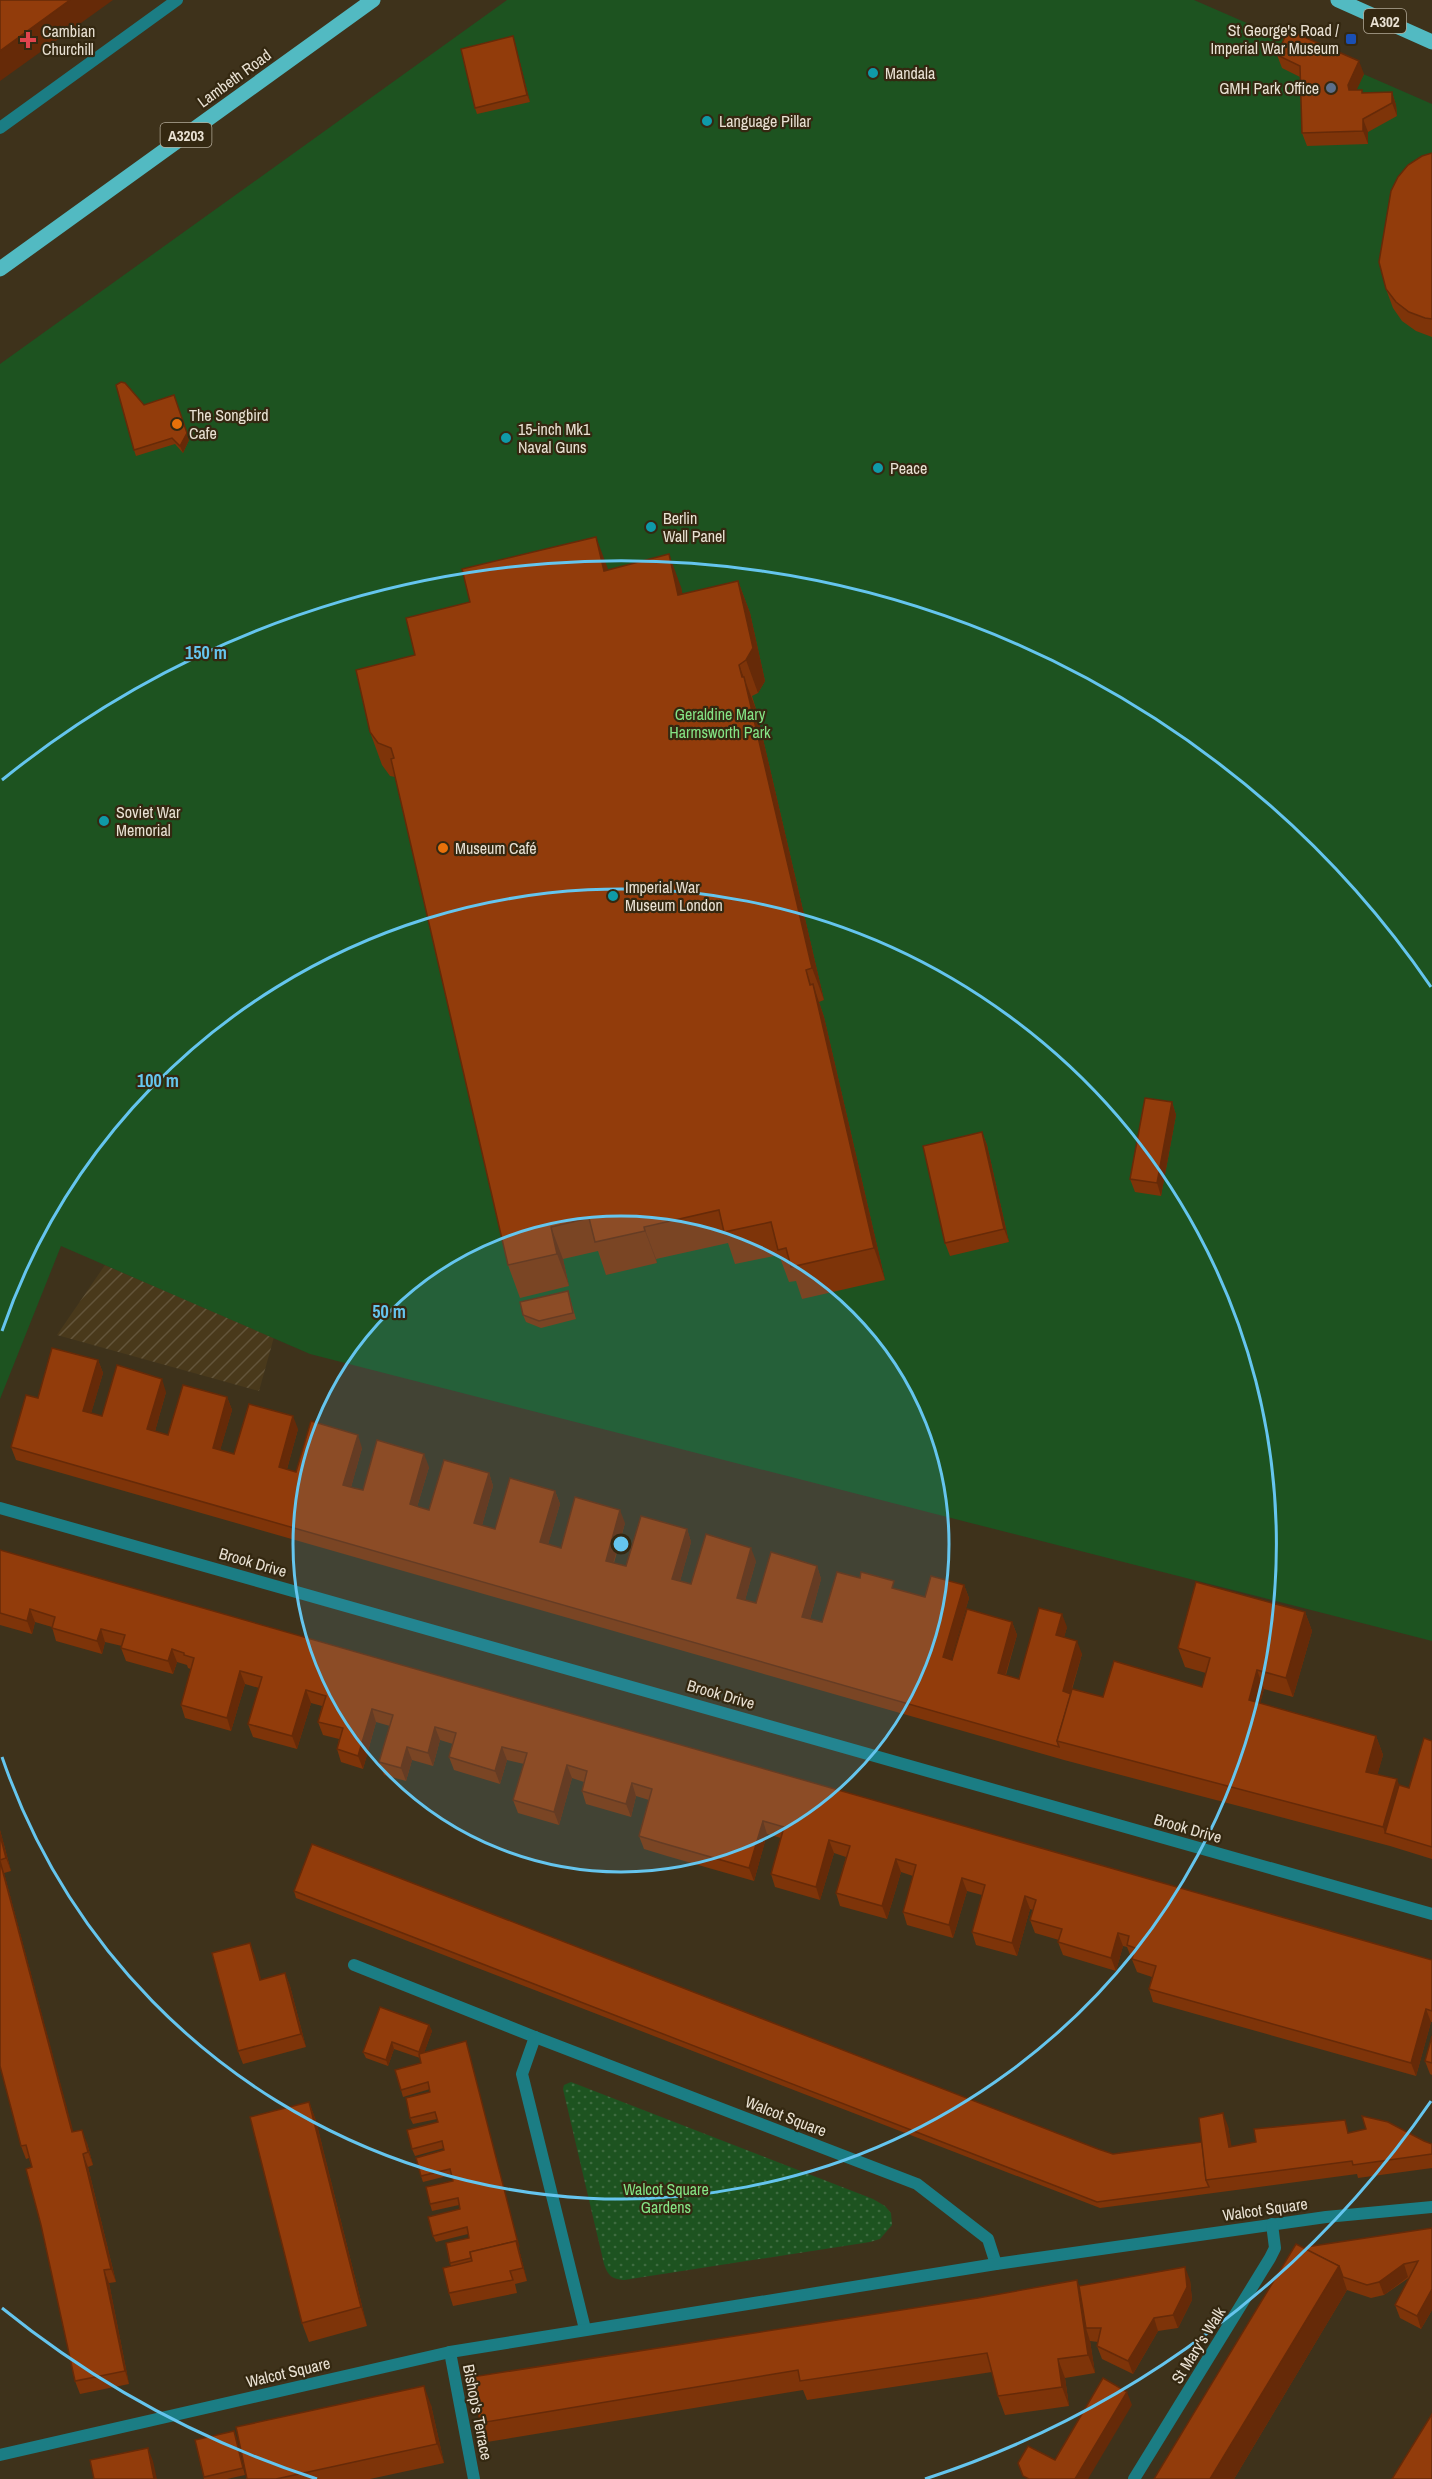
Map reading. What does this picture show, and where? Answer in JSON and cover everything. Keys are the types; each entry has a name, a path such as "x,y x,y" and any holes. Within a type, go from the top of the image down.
{"main road":[{"name":"Lambeth Road","path":"0,269 373,0"},
{"name":"A302","path":"1338,0 1432,42"}],"street":[{"path":"0,128 177,0"},
{"name":"Brook Drive","path":"0,1508 1432,1914"},
{"name":"Walcot Square","path":"354,1965 916,2184 988,2239 996,2264"},
{"path":"535,2037 522,2074 585,2329"},
{"name":"Walcot Square","path":"0,2455 450,2352 996,2264 1272,2224 1432,2207"},
{"name":"St Mary's Walk","path":"1134,2479 1270,2258 1275,2248 1272,2224"},
{"name":"Bishop's Terrace","path":"450,2352 474,2479"}],"shaded area":[{"path":"105,1265 274,1337 259,1391 57,1335"}],"green space":[{"name":"Geraldine Mary Harmsworth Park","path":"507,0 1194,0 1432,104 1432,1641 310,1354 61,1246 0,1399 0,364"},
{"name":"Walcot Square Gardens","path":"571,2082 873,2199 885,2206 891,2213 892,2225 880,2239 870,2242 624,2280 613,2278 604,2264 563,2089 564,2085"}],"building":[{"path":"0,0 70,0 0,51"},
{"name":"GMH Park Office","path":"1288,30 1359,61 1348,85 1349,90 1362,90 1362,93 1392,92 1392,103 1363,119 1363,131 1302,133 1300,66 1277,55"},
{"path":"513,36 527,95 475,108 461,49"},
{"path":"1432,153 1432,319 1409,312 1396,302 1386,289 1379,262 1391,191 1398,177 1408,165"},
{"path":"121,382 125,383 144,405 174,395 187,433 180,446 172,438 134,450 116,385"},
{"name":"Imperial War Museum London","path":"596,537 604,571 669,554 678,595 738,581 753,648 746,660 739,665 742,677 744,677 812,968 806,970 810,985 813,984 874,1248 791,1267 786,1248 778,1250 771,1222 724,1232 719,1210 644,1227 645,1231 595,1242 589,1218 551,1227 557,1254 508,1265 391,759 394,758 391,748 378,743 370,732 356,670 415,655 406,618 470,602 462,569"},
{"path":"1145,1098 1172,1102 1157,1183 1130,1179"},
{"path":"982,1132 1004,1229 945,1243 923,1146"},
{"path":"568,1291 573,1313 539,1321 523,1315 520,1302"},
{"path":"52,1348 98,1360 83,1411 102,1416 117,1365 162,1379 147,1429 168,1435 183,1385 227,1397 213,1448 234,1454 249,1404 293,1416 279,1467 296,1472 311,1421 358,1435 343,1485 363,1490 377,1440 424,1454 410,1504 429,1510 444,1460 489,1473 474,1523 495,1529 510,1478 555,1491 540,1542 561,1548 575,1497 620,1510 606,1561 626,1566 641,1516 687,1529 672,1579 691,1584 706,1534 751,1548 737,1598 756,1603 771,1552 817,1566 802,1617 822,1622 837,1572 860,1578 861,1572 894,1581 892,1588 925,1597 931,1576 964,1585 943,1657 952,1660 967,1609 1012,1622 998,1673 1019,1679 1039,1608 1062,1614 1056,1635 1077,1641 1063,1691 1071,1694 1057,1741 1059,1747 11,1447 26,1395 38,1398"},
{"path":"0,1550 1432,1960 1432,2011 1426,2009 1411,2063 1149,1989 1156,1966 1132,1959 1135,1948 1127,1945 1129,1936 1118,1933 1111,1958 1058,1942 1062,1929 1030,1920 1036,1900 1025,1896 1012,1943 972,1932 985,1885 962,1878 949,1925 903,1912 916,1865 896,1859 882,1906 836,1893 850,1846 829,1840 816,1887 771,1874 784,1827 763,1821 749,1868 639,1836 652,1789 632,1783 626,1804 582,1791 587,1771 567,1765 554,1812 513,1800 527,1753 502,1747 495,1771 449,1757 456,1733 435,1727 428,1753 407,1747 401,1768 379,1762 393,1715 372,1709 358,1756 337,1749 343,1728 318,1722 326,1696 306,1690 292,1736 248,1724 262,1677 240,1671 227,1718 181,1705 194,1658 172,1649 168,1661 121,1648 125,1635 101,1629 97,1641 52,1628 55,1617 30,1609 27,1621 0,1613"},
{"path":"1196,1582 1305,1612 1286,1678 1257,1670 1249,1700 1376,1736 1366,1772 1397,1779 1383,1827 1057,1741 1072,1689 1103,1697 1114,1661 1202,1687 1210,1658 1178,1648"},
{"path":"1424,1738 1432,1741 1432,1847 1385,1833 1399,1785 1409,1788"},
{"path":"0,1835 6,1858 0,1860"},
{"path":"312,1844 1098,2149 1113,2154 1202,2142 1206,2180 1209,2187 1097,2202 294,1891"},
{"path":"0,1861 72,2132 82,2130 88,2152 83,2154 111,2269 104,2270 125,2371 75,2381 41,2225 26,2169 32,2167 26,2145 21,2146 0,2066"},
{"path":"250,1943 260,1980 285,1973 301,2034 238,2051 212,1953"},
{"path":"380,2007 429,2025 419,2052 392,2042 386,2060 363,2052"},
{"path":"1432,2036 1432,2063 1425,2061"},
{"path":"466,2041 519,2247 516,2241 470,2252 471,2258 450,2263 446,2243 469,2238 467,2227 433,2236 428,2217 460,2209 458,2198 430,2204 426,2187 453,2181 450,2169 421,2176 416,2158 444,2150 442,2141 412,2149 407,2130 438,2122 435,2112 410,2118 406,2098 430,2092 428,2082 401,2090 395,2070 421,2063 419,2054"},
{"path":"309,2102 361,2307 302,2323 250,2117"},
{"path":"1223,2113 1229,2147 1256,2142 1254,2129 1345,2120 1348,2133 1366,2129 1362,2116 1388,2122 1432,2144 1432,2154 1353,2165 1352,2161 1206,2180 1199,2118"},
{"path":"1432,2228 1432,2289 1417,2316 1395,2305 1418,2261 1404,2264 1379,2282 1367,2285 1343,2277 1339,2266 1304,2249 1306,2247"},
{"path":"516,2241 523,2268 510,2271 513,2280 449,2293 443,2268 472,2261 470,2252"},
{"path":"1296,2244 1339,2266 1210,2479 1154,2479"},
{"path":"1185,2267 1187,2287 1173,2315 1154,2318 1128,2361 1097,2346 1101,2328 1086,2328 1079,2286"},
{"path":"1077,2280 1088,2355 1058,2359 1062,2387 998,2396 987,2353 800,2381 798,2370 480,2423 472,2377 978,2298"},
{"path":"1103,2378 1127,2392 1075,2479 1029,2479 1023,2476 1018,2463 1028,2446 1055,2460"},
{"path":"424,2386 437,2444 276,2479 247,2479 236,2427"},
{"path":"1432,2414 1432,2479 1392,2479"},
{"path":"234,2431 243,2468 204,2477 195,2440"},
{"path":"148,2448 154,2479 94,2479 90,2460"}],"place":[{"name":"St George's Road / Imperial War Museum","path":"1351,39"},
{"name":"Cambian Churchill","path":"28,40"},
{"name":"Mandala","path":"873,73"},
{"name":"GMH Park Office","path":"1331,88"},
{"name":"Language Pillar","path":"707,121"},
{"name":"The Songbird Cafe","path":"177,424"},
{"name":"15-inch Mk1 Naval Guns","path":"506,438"},
{"name":"Peace","path":"878,468"},
{"name":"Berlin Wall Panel","path":"651,527"},
{"name":"Soviet War Memorial","path":"104,821"},
{"name":"Museum Café","path":"443,848"},
{"name":"Imperial War Museum London","path":"613,896"}]}
